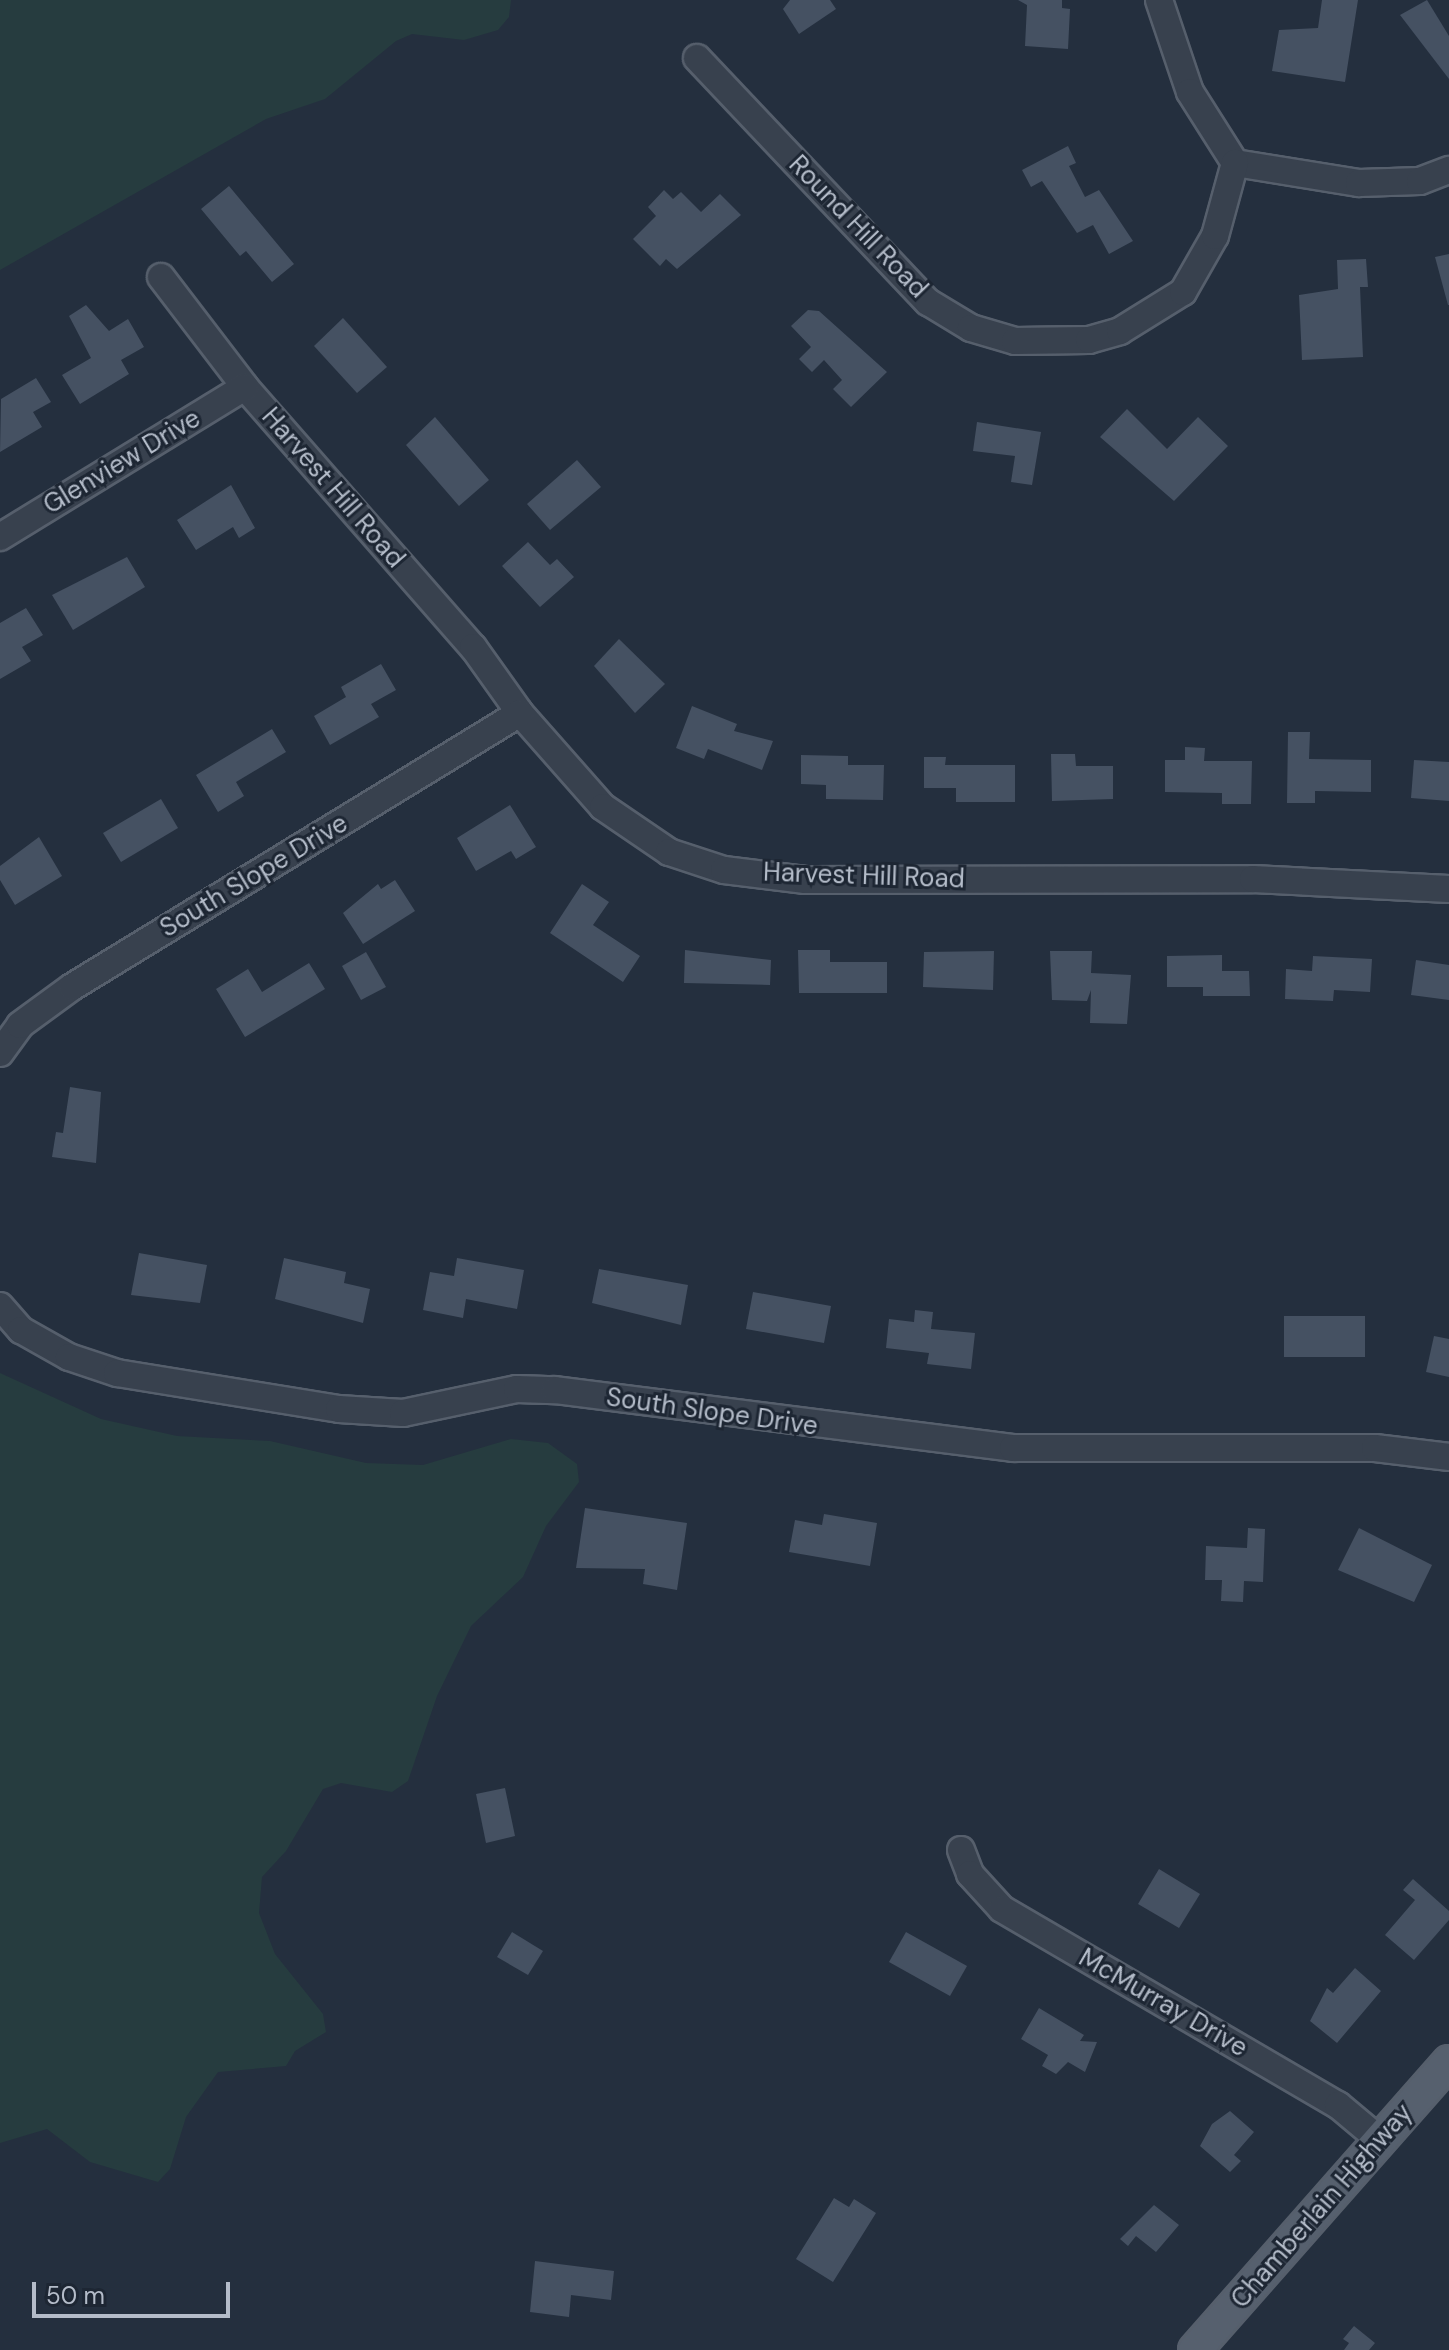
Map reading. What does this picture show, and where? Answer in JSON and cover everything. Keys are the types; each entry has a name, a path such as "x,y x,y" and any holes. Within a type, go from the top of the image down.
{"main road":[{"name":"Chamberlain Highway","path":"1195,2350 1449,2062"}],"street":[{"path":"1159,0 1190,92 1235,163 1359,183 1420,181 1449,170"},
{"name":"Round Hill Road","path":"697,58 928,302 971,328 1015,341 1056,345 1099,337 1183,292 1215,236 1235,163"},
{"name":"Harvest Hill Road","path":"161,277 245,387 473,647 520,713 603,807 669,852 724,870 805,880 1253,879 1449,889"},
{"name":"Glenview Drive","path":"0,537 245,387"},
{"name":"South Slope Drive","path":"0,1053 20,1025 72,987 520,713"},
{"name":"South Slope Drive","path":"0,1306 21,1330 69,1357 117,1373 339,1409 403,1413 517,1389 555,1390 1013,1448 1375,1448 1449,1457"},
{"name":"McMurray Drive","path":"961,1850 970,1874 1002,1909 1338,2105 1381,2141"}],"green space":[{"path":"0,0 511,0 509,17 498,30 464,40 412,34 396,41 325,99 266,119 0,270"},
{"path":"0,1373 101,1419 177,1436 270,1441 366,1463 423,1465 511,1439 548,1443 577,1464 579,1482 546,1526 523,1577 471,1626 437,1696 408,1781 392,1792 341,1783 323,1789 286,1851 262,1877 259,1913 275,1954 323,2014 326,2032 295,2051 286,2066 218,2072 186,2117 170,2169 158,2182 90,2162 47,2129 0,2143"}],"building":[{"path":"790,0 830,0 836,9 799,34 783,9"},
{"path":"1018,0 1062,0 1062,8 1070,9 1068,49 1025,46 1027,5"},
{"path":"1322,0 1358,0 1345,82 1272,71 1279,30 1318,28"},
{"path":"1427,0 1449,36 1449,79 1400,15"},
{"path":"1068,146 1076,163 1069,166 1085,197 1099,190 1133,241 1109,254 1093,225 1077,233 1042,181 1031,187 1022,170"},
{"path":"229,186 294,264 272,282 246,251 240,256 201,209"},
{"path":"664,190 673,199 681,192 701,212 720,194 741,215 677,269 666,259 660,266 633,239 656,216 648,207"},
{"path":"1449,254 1449,305 1448,305 1435,257"},
{"path":"1366,259 1368,287 1360,287 1363,357 1302,360 1299,295 1338,289 1337,260"},
{"path":"86,305 109,331 128,319 144,347 121,360 129,374 80,404 62,375 91,358 69,316"},
{"path":"808,310 819,311 887,372 851,407 833,389 842,380 824,360 812,372 799,359 811,347 791,326"},
{"path":"343,318 387,367 357,393 314,346"},
{"path":"36,378 51,402 33,412 42,427 0,452 1,399"},
{"path":"1127,409 1167,449 1198,417 1228,446 1174,501 1100,437"},
{"path":"435,417 489,480 459,506 406,445"},
{"path":"977,422 1041,432 1032,485 1011,482 1015,456 973,451"},
{"path":"577,460 601,487 550,530 527,504"},
{"path":"231,485 255,528 239,538 233,527 196,550 177,520"},
{"path":"528,542 550,565 557,559 574,577 540,607 502,566"},
{"path":"127,557 145,587 73,630 52,595"},
{"path":"26,608 43,635 22,647 31,661 0,679 0,623"},
{"path":"619,639 665,684 635,713 594,666"},
{"path":"381,664 396,690 371,704 379,717 330,745 314,716 346,697 341,687"},
{"path":"692,706 737,724 734,731 773,741 762,770 708,749 704,759 676,748"},
{"path":"272,729 286,752 236,782 244,796 218,812 196,775"},
{"path":"1288,732 1310,732 1309,759 1371,760 1371,792 1315,791 1315,803 1287,803"},
{"path":"1185,747 1205,748 1204,761 1252,761 1251,804 1222,804 1222,793 1165,792 1165,760 1185,760"},
{"path":"1051,754 1075,754 1076,766 1113,766 1113,799 1052,801"},
{"path":"801,755 848,756 848,765 884,765 883,800 826,799 826,785 801,784"},
{"path":"924,757 946,757 945,765 1015,765 1015,802 956,802 956,788 924,788"},
{"path":"1414,760 1449,762 1449,801 1411,798"},
{"path":"161,799 178,828 121,862 103,833"},
{"path":"510,805 536,847 516,859 511,851 476,871 457,838"},
{"path":"39,837 62,876 15,905 0,880 0,866"},
{"path":"395,880 415,911 363,944 343,913 378,884 381,889"},
{"path":"582,884 609,902 593,925 640,956 623,982 550,933"},
{"path":"685,950 771,960 770,985 684,983"},
{"path":"798,950 830,950 830,962 887,962 887,993 799,993"},
{"path":"994,951 993,990 923,987 924,952"},
{"path":"1050,951 1092,951 1091,973 1131,975 1127,1024 1090,1023 1091,990 1087,1001 1052,1000"},
{"path":"366,952 386,987 361,1000 342,966"},
{"path":"1222,955 1222,971 1249,971 1250,996 1203,996 1203,987 1167,987 1167,956"},
{"path":"1313,956 1372,959 1370,992 1334,990 1333,1001 1285,999 1286,969 1312,971"},
{"path":"1416,960 1449,965 1449,1000 1411,995"},
{"path":"309,963 325,989 245,1037 216,989 248,969 262,992"},
{"path":"70,1087 101,1092 96,1163 52,1157 56,1132 63,1133"},
{"path":"139,1253 207,1265 200,1303 131,1295"},
{"path":"284,1258 346,1272 344,1283 370,1289 363,1323 275,1299"},
{"path":"457,1258 524,1270 517,1309 466,1299 463,1318 423,1310 430,1272 454,1276"},
{"path":"599,1269 688,1285 681,1325 592,1303"},
{"path":"753,1292 831,1306 824,1343 746,1329"},
{"path":"915,1310 933,1312 931,1329 975,1333 971,1369 927,1364 929,1353 886,1348 889,1319 914,1322"},
{"path":"1284,1316 1365,1316 1365,1357 1284,1357"},
{"path":"1434,1336 1449,1339 1449,1377 1426,1372"},
{"path":"585,1508 687,1523 677,1590 643,1584 645,1569 576,1568"},
{"path":"824,1514 877,1523 870,1566 789,1552 795,1520 822,1525"},
{"path":"1248,1528 1265,1529 1263,1582 1244,1581 1243,1602 1221,1601 1222,1580 1205,1580 1206,1546 1247,1548"},
{"path":"1359,1528 1432,1565 1414,1602 1338,1570"},
{"path":"505,1788 515,1836 486,1843 476,1794"},
{"path":"1159,1869 1200,1894 1179,1928 1138,1904"},
{"path":"1413,1879 1449,1911 1449,1920 1414,1960 1385,1935 1415,1900 1403,1890"},
{"path":"512,1932 543,1951 528,1975 497,1957"},
{"path":"906,1932 967,1966 950,1996 889,1962"},
{"path":"1355,1968 1381,1991 1337,2043 1310,2021 1327,1988 1333,1993"},
{"path":"1039,2008 1084,2035 1080,2041 1097,2042 1085,2072 1068,2062 1056,2074 1042,2066 1048,2055 1021,2039"},
{"path":"1230,2111 1254,2132 1234,2155 1241,2161 1230,2172 1200,2146 1212,2124"},
{"path":"834,2198 849,2207 854,2199 876,2213 833,2282 796,2259"},
{"path":"1154,2205 1179,2225 1156,2252 1136,2236 1128,2246 1120,2239"},
{"path":"535,2261 614,2271 611,2300 571,2295 569,2317 530,2312"},
{"path":"1354,2326 1375,2343 1369,2350 1344,2350 1349,2343 1343,2339"}]}
